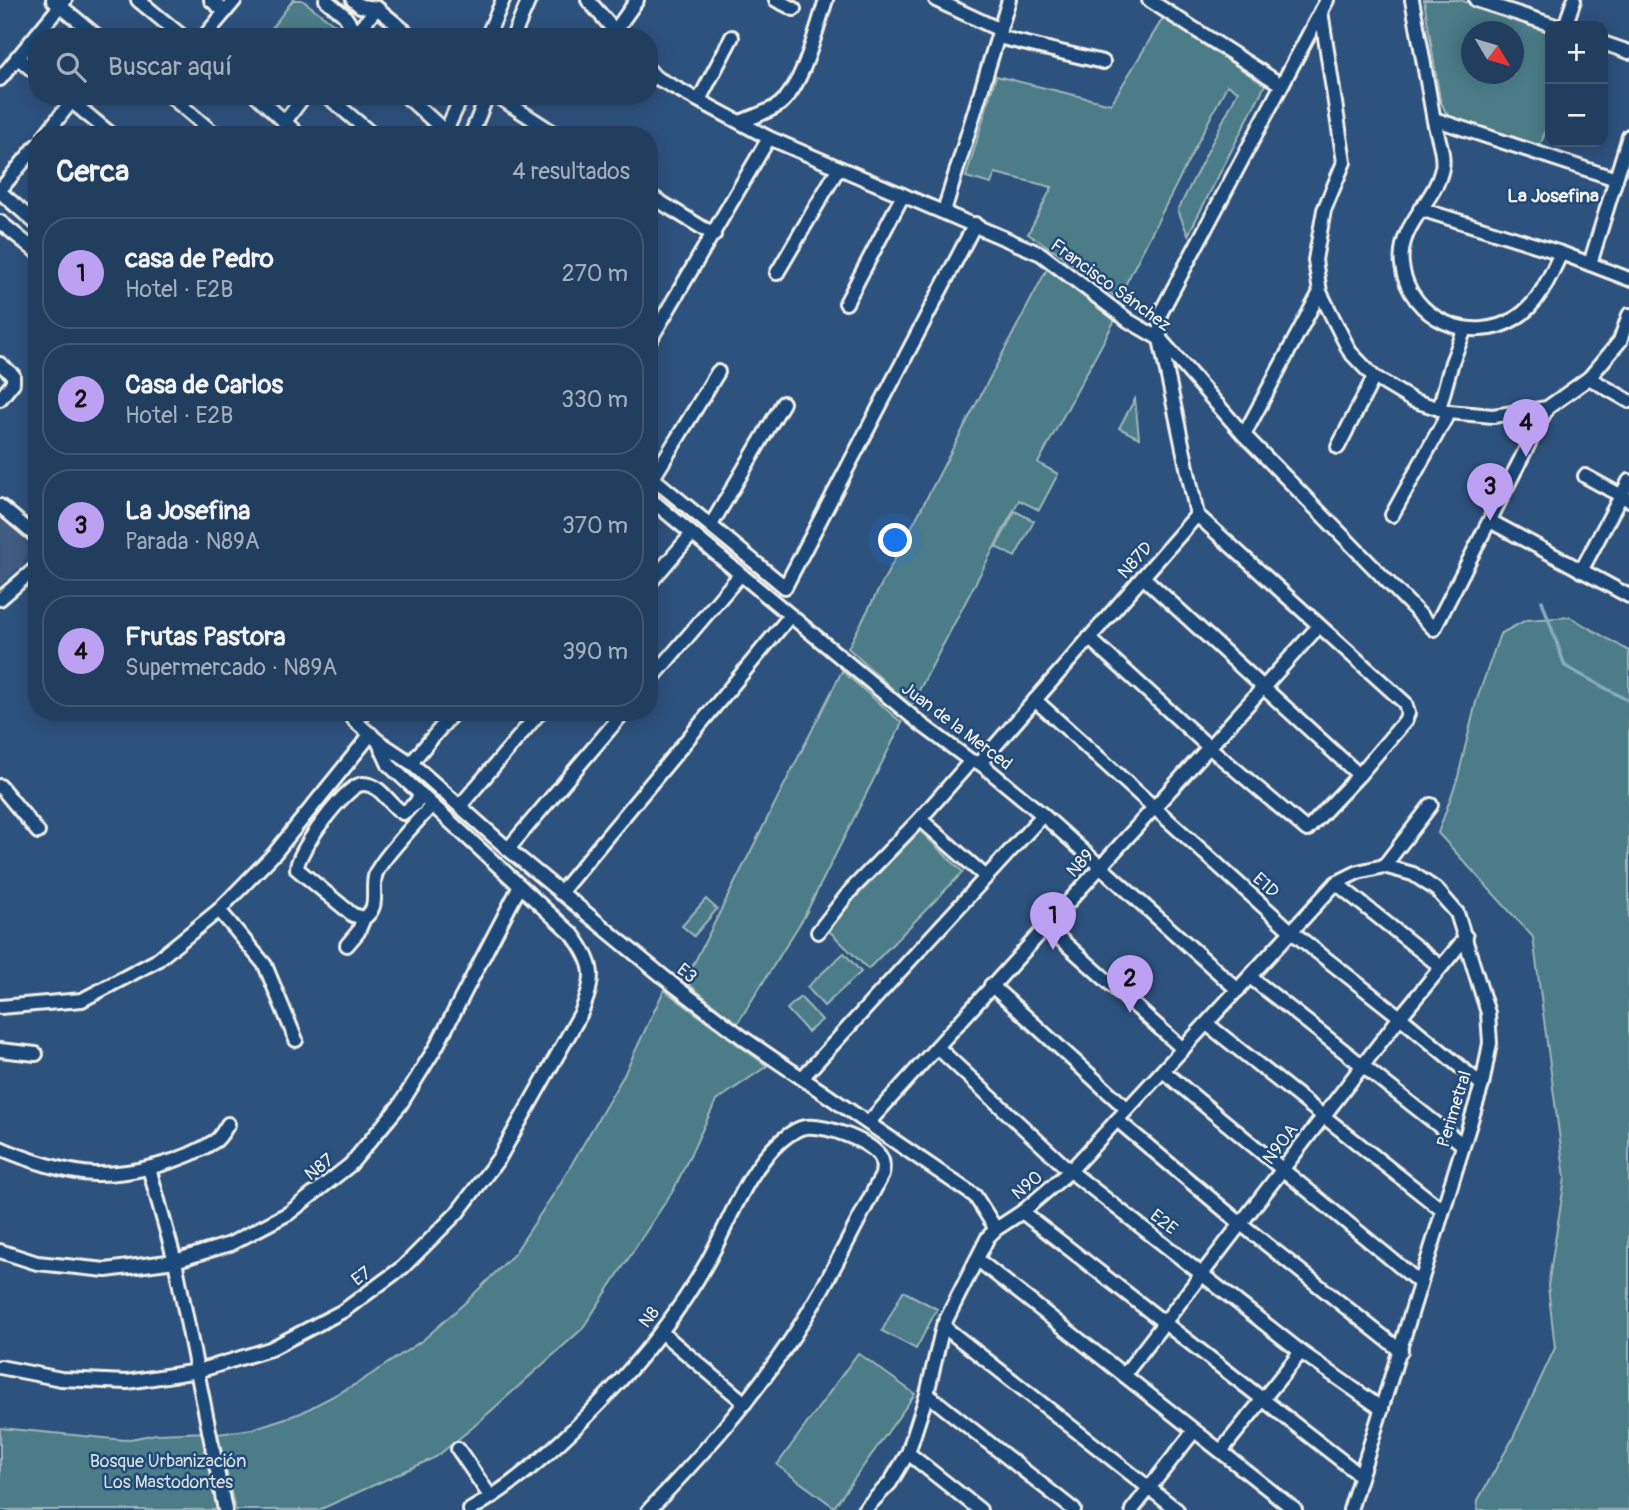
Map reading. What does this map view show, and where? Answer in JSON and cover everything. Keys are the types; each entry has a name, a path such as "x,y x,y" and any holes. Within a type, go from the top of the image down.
{"street":[{"path":"138,0 172,28"},
{"path":"211,0 225,12"},
{"path":"212,28 235,0"},
{"path":"326,0 355,28"},
{"path":"491,28 503,0"},
{"path":"517,28 529,0"},
{"path":"588,0 613,28"},
{"path":"621,28 637,0"},
{"path":"776,0 794,9"},
{"path":"740,122 779,104 792,89 800,74 826,0"},
{"path":"936,0 999,33 1103,62"},
{"path":"944,211 1009,0"},
{"path":"1149,0 1280,84"},
{"path":"1412,0 1442,169 1435,188 1407,233 1402,264 1412,293 1436,319 1465,329 1488,330 1517,318 1545,289 1561,253"},
{"path":"1476,0 1545,22"},
{"path":"1567,21 1574,0"},
{"path":"40,28 60,2 88,28"},
{"path":"344,15 351,16 358,4 377,8 401,28"},
{"path":"1089,638 1307,830 1405,722 1408,713 1405,703 1197,516 1160,339 1160,314 1280,84 1324,6"},
{"path":"1324,6 1344,162 1324,210 1315,260 1320,292 1350,352 1374,377 1412,400 1444,410 1493,416 1547,408 1589,378 1620,341 1629,315"},
{"path":"361,28 377,8"},
{"path":"699,100 732,37"},
{"path":"0,79 28,43"},
{"path":"1608,45 1629,52"},
{"path":"17,57 28,66"},
{"name":"Francisco Sánchez","path":"658,79 769,138 1041,254 1129,321 1160,339 1244,435 1434,629 1490,521"},
{"path":"51,126 64,105"},
{"path":"75,105 101,126"},
{"path":"181,105 205,126"},
{"path":"266,105 288,126"},
{"path":"284,123 297,105"},
{"path":"338,105 362,126"},
{"path":"415,105 438,126"},
{"path":"448,126 458,105"},
{"path":"475,126 483,105"},
{"path":"511,105 543,126"},
{"path":"1434,119 1616,179"},
{"path":"1590,264 1629,136"},
{"path":"658,327 769,138"},
{"path":"28,156 0,191 28,216"},
{"path":"777,273 838,169"},
{"path":"846,303 903,195"},
{"path":"658,200 714,234"},
{"path":"1420,209 1561,253 1629,279"},
{"path":"0,222 28,245"},
{"path":"658,483 785,587 975,224"},
{"path":"1244,435 1320,292"},
{"path":"1392,515 1444,410 1452,362 1465,329"},
{"path":"0,365 13,375 13,383 0,399"},
{"path":"658,466 718,372"},
{"path":"1338,447 1374,377"},
{"path":"1589,378 1629,401"},
{"path":"711,525 783,403"},
{"path":"1547,408 1490,521 1629,597"},
{"path":"1585,476 1625,498"},
{"path":"1581,571 1625,498 1629,481"},
{"path":"0,506 28,529"},
{"name":"Juan de la Merced","path":"658,506 921,724 1043,815 1238,990"},
{"name":"N87D","path":"818,932 850,890 1035,700 1197,516"},
{"path":"658,574 692,534"},
{"path":"0,599 28,575"},
{"path":"658,671 740,575"},
{"path":"1143,578 1359,775"},
{"path":"560,893 790,616"},
{"name":"N89","path":"868,1123 1318,627"},
{"name":"E1D","path":"1035,700 1292,932 1482,1085"},
{"path":"411,763 446,721"},
{"path":"460,806 532,721"},
{"path":"508,849 616,721"},
{"path":"0,1007 82,1000 156,961 219,910 274,854 368,724 389,765 520,886"},
{"name":"E3","path":"368,724 560,893 625,937 671,984 802,1078 975,1196 996,1229"},
{"path":"364,918 353,915 304,876 297,869 297,862 341,797 352,787 361,784 375,788 402,813 415,804 421,794"},
{"path":"0,786 38,832"},
{"path":"347,945 373,907 376,873 432,804"},
{"path":"1292,932 1336,883 1359,872 1384,866 1431,806"},
{"path":"802,1078 1043,815"},
{"path":"920,819 986,877"},
{"name":"Perimetral","path":"1350,1510 1482,1085 1490,1043 1488,1013 1457,913 1437,890 1413,874 1384,866"},
{"path":"1336,883 1441,967"},
{"name":"E7","path":"0,1367 61,1379 127,1382 198,1371 270,1349 343,1311 403,1267 457,1213 499,1158 580,1013 589,991 592,972 586,953 573,935 520,886"},
{"name":"N87","path":"0,1251 37,1263 106,1270 175,1261 230,1244 289,1213 350,1164 400,1104 436,1046 520,886"},
{"path":"219,910 265,965 296,1040"},
{"path":"1045,926 1183,1049"},
{"name":"N90","path":"867,1509 891,1483 908,1453 927,1394 943,1326 988,1237 1070,1171 1292,932"},
{"name":"N90A","path":"1124,1374 1203,1275 1323,1115 1466,937"},
{"path":"1250,977 1462,1144"},
{"path":"991,985 1127,1109"},
{"path":"1206,1024 1443,1210"},
{"name":"E2E","path":"937,1047 1070,1171 1301,1352 1382,1409"},
{"path":"0,1050 36,1054"},
{"path":"1163,1070 1419,1282"},
{"path":"1117,1120 1241,1224 1401,1351"},
{"path":"0,1148 28,1161 94,1174 149,1168 182,1157 217,1140 228,1124"},
{"name":"N8","path":"470,1510 538,1462 594,1408 661,1332 704,1268 765,1156 784,1138 803,1127 821,1128 857,1140 878,1155 883,1165 882,1175 787,1346 745,1403"},
{"path":"149,1168 175,1261 225,1510"},
{"path":"1022,1212 1360,1475"},
{"path":"978,1260 1295,1510"},
{"path":"943,1326 1177,1510"},
{"path":"649,1510 745,1403 661,1332"},
{"path":"1222,1451 1301,1352"},
{"path":"927,1394 1074,1510"},
{"path":"1132,1510 1194,1431"},
{"path":"458,1449 490,1496"},
{"path":"908,1453 980,1510"}],"shaded area":[{"path":"0,515 23,535 28,547 23,564 0,585"}],"green space":[{"path":"293,0 302,0 340,28 272,28"},
{"path":"1424,0 1460,0 1521,21 1461,21 1461,84 1524,84 1524,22 1545,29 1545,132 1540,147 1457,122 1446,113 1440,100"},
{"path":"1163,18 1265,85 1188,235 1178,210 1238,91 1227,85 1118,299 1057,252 1028,234 1052,187 995,173 991,184 966,177 996,76 1111,104"},
{"path":"1047,269 1115,320 1038,463 1058,474 1039,510 1019,500 911,706 848,648"},
{"path":"1135,399 1139,438 1119,428"},
{"path":"1015,511 1034,521 1015,557 996,547"},
{"path":"1570,617 1629,651 1629,1510 1477,1510 1478,1500 1512,1440 1555,1348 1548,1286 1565,1178 1533,937 1438,833 1458,777 1476,702 1500,634 1526,620"},
{"path":"842,671 902,723 804,917 737,1024 685,981"},
{"path":"920,831 963,872 868,969 826,928"},
{"path":"706,899 717,909 694,936 682,926"},
{"path":"844,953 861,972 824,1006 807,987"},
{"path":"664,990 767,1066 716,1101 674,1189 582,1329 436,1457 319,1510 235,1510 218,1434 252,1429 301,1413 358,1383 423,1340 467,1301 514,1254 560,1184 624,1075"},
{"path":"800,997 822,1020 808,1032 787,1009"},
{"path":"903,1291 937,1309 916,1349 882,1331"},
{"path":"858,1353 915,1394 834,1507 777,1465"},
{"name":"Bosque Urbanización Los Mastodontes","path":"0,1428 125,1440 156,1434 210,1432 225,1510 0,1510"}],"waterway":[{"path":"1542,601 1565,666 1629,701"}],"place":[{"name":"Frutas Pastora","path":"1526,457"},
{"name":"La Josefina","path":"1490,521"},
{"name":"casa de Pedro","path":"1053,950"},
{"name":"Casa de Carlos","path":"1130,1013"}],"district":[{"name":"La Josefina","path":"1553,195"}]}
